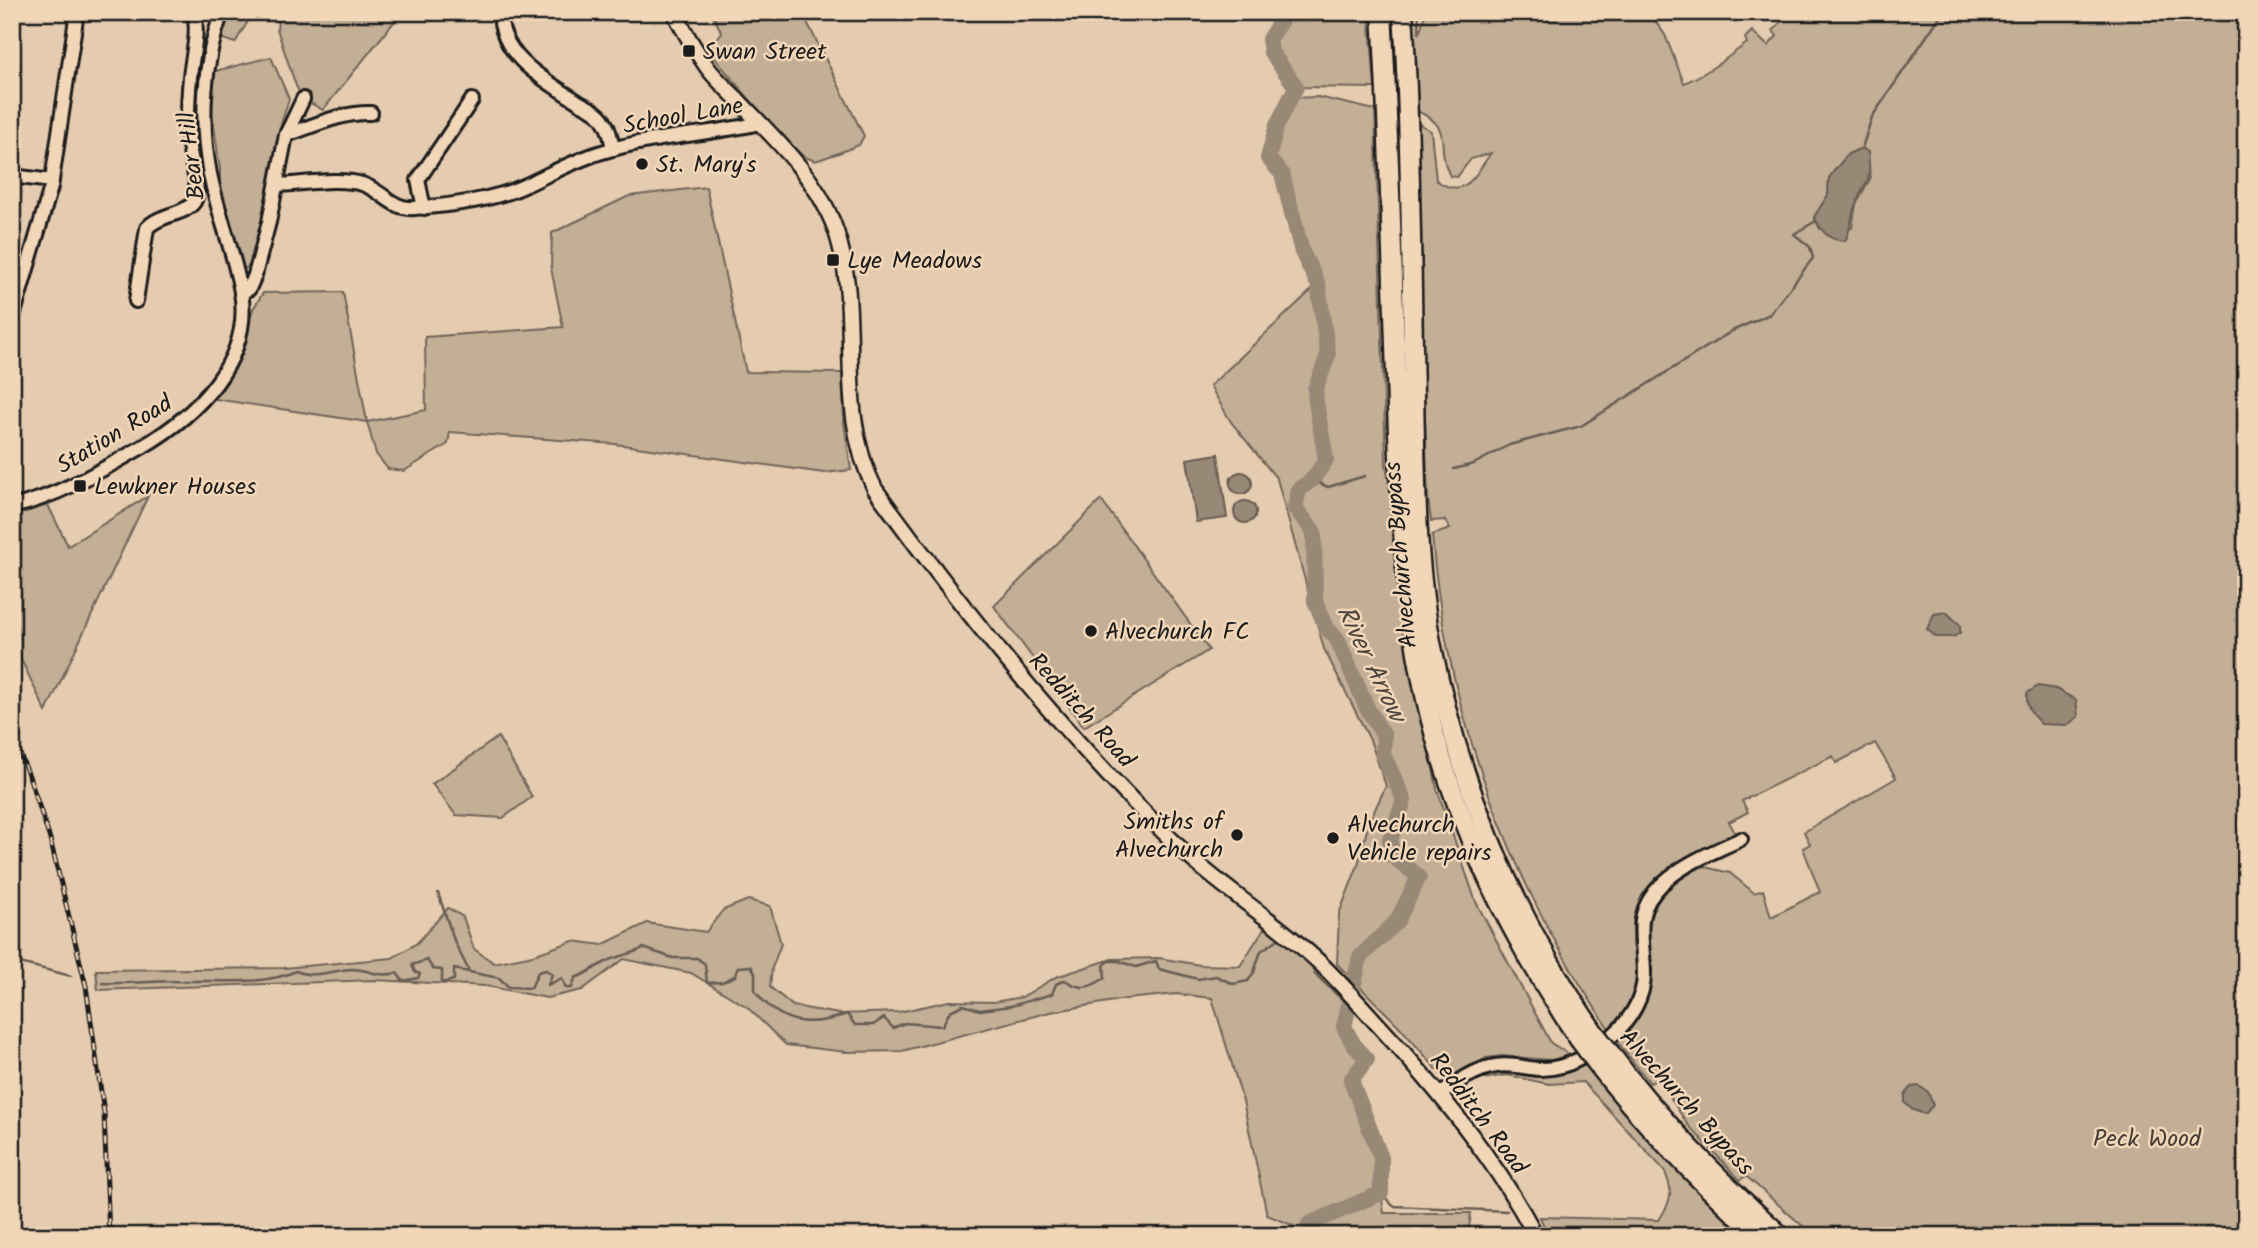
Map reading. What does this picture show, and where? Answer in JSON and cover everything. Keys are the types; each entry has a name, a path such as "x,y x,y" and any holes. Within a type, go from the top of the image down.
{"highway":[{"name":"Alvechurch Bypass","path":"1382,12 1400,513 1406,580 1436,736 1471,840 1517,938 1603,1058 1620,1094 1687,1167 1759,1236"},
{"name":"Alvechurch Bypass","path":"1403,12 1408,90 1417,513 1431,645 1453,737 1487,837 1530,929 1586,1035"},
{"name":"Alvechurch Bypass","path":"1603,1058 1635,1087 1699,1158 1781,1236"}],"main road":[{"path":"674,12 708,68 760,123"},
{"name":"Redditch Road","path":"760,123 807,176 827,206 835,227 845,276 851,394 856,436 864,467 876,489 984,633 1112,778 1203,869 1280,928 1337,979 1363,1007 1440,1095 1486,1154 1515,1197 1533,1233"}],"street":[{"path":"12,320 52,181 77,12"},
{"path":"136,301 147,228 155,220 185,209 192,204 196,196 189,146 188,108 196,25 194,12"},
{"name":"Bear Hill","path":"222,12 211,48 206,94 208,159 241,293"},
{"name":"School Lane","path":"500,12 504,34 521,62 601,115 614,149"},
{"path":"241,293 250,289 255,275 277,185 285,135 303,99"},
{"path":"424,208 418,180 472,100"},
{"path":"285,135 340,116 371,113"},
{"name":"School Lane","path":"277,185 356,183 372,188 399,207 424,208 514,190 556,170 614,149 760,123"},
{"path":"193,162 208,159"},
{"path":"12,176 52,181"},
{"name":"Station Road","path":"12,507 41,499 82,481 149,443 189,414 217,382 235,350 240,332 241,293"},
{"path":"1440,1095 1468,1076 1492,1066 1546,1069 1563,1066 1578,1060 1614,1035 1634,1010 1642,988 1644,973 1640,928 1653,895 1686,866 1741,839"}],"green space":[{"path":"230,12 251,12 235,43 220,38"},
{"path":"279,12 402,12 323,110 303,99 296,86 277,29"},
{"path":"711,12 802,12 864,136 859,145 815,161 803,156 778,133 706,48 722,33"},
{"path":"1285,12 1369,12 1375,88 1296,87 1271,52 1269,39"},
{"name":"Peck Wood","path":"1407,12 1419,12 1419,34 1426,12 1649,12 1665,35 1684,83 1725,60 1747,43 1745,38 1752,31 1768,46 1777,36 1773,31 1789,12 2246,12 2246,1236 1814,1236 1746,1176 1740,1180 1687,1124 1659,1079 1650,1083 1615,1039 1640,1006 1646,922 1669,883 1701,866 1730,873 1754,893 1763,890 1771,917 1820,892 1803,848 1810,844 1804,832 1896,778 1875,743 1836,763 1833,756 1742,801 1748,812 1729,822 1737,836 1660,877 1643,898 1633,923 1633,945 1638,964 1636,990 1629,1008 1609,1029 1574,974 1513,856 1468,730 1451,665 1439,600 1432,535 1450,529 1445,520 1431,521 1428,498 1414,121 1431,131 1436,180 1446,186 1455,188 1468,183 1491,153 1471,159 1457,177 1450,176 1445,164 1440,130 1427,116 1413,109","holes":["1862,148 1871,177 1856,204 1852,228 1820,229 1814,217 1828,195 1829,178 1848,154"]},
{"path":"271,57 289,99 278,134 262,228 250,265 243,270 220,186 212,111 215,71"},
{"path":"1318,97 1375,110 1386,464 1437,789 1476,902 1551,1043 1570,1055 1551,1060 1502,1056 1486,1058 1447,1081 1398,1025 1337,964 1339,914 1358,865 1369,822 1386,786 1370,740 1324,649 1277,479 1231,422 1210,386 1318,284 1302,252 1282,174 1268,158 1288,98"},
{"path":"706,187 746,372 842,373 844,422 851,470 824,473 615,444 450,432 448,444 404,471 388,469 376,454 367,422 426,410 425,337 563,327 551,268 552,233 629,196"},
{"path":"343,292 367,422 215,399 236,366 253,309 263,293"},
{"path":"148,496 46,712 18,653 12,655 12,516 48,505 68,546"},
{"path":"1101,500 1209,650 1084,727 994,606"},
{"path":"498,737 532,797 503,818 456,815 432,784"},
{"path":"748,900 770,906 781,944 772,968 770,987 793,1006 839,1014 899,1012 949,1001 994,1002 1022,997 1056,977 1112,959 1159,958 1200,965 1240,966 1265,927 1288,946 1298,950 1332,984 1348,1005 1348,1035 1367,1059 1351,1080 1381,1158 1384,1213 1471,1213 1468,1236 1298,1236 1292,1225 1267,1215 1243,1101 1212,998 1177,994 1126,999 1050,1012 902,1051 847,1052 786,1045 747,1007 691,973 624,959 582,990 547,998 486,986 375,980 98,990 96,970 284,968 392,958 417,943 448,908 463,917 474,949 494,963 533,955 573,941 602,945 647,923 706,932 723,910"},
{"path":"1585,1064 1743,1236 1548,1236 1540,1217 1659,1220 1670,1196 1664,1170 1583,1082 1549,1084 1507,1075 1471,1081 1494,1070 1559,1074"}],"shaded area":[{"path":"1862,148 1868,152 1868,181 1854,209 1845,241 1834,239 1823,231 1814,217 1828,195 1829,178 1848,154"},
{"path":"1218,454 1227,518 1196,522 1187,459"},
{"path":"1241,472 1249,475 1252,483 1249,491 1241,494 1233,491 1230,483 1233,475"},
{"path":"1245,501 1253,504 1256,512 1253,520 1245,523 1237,520 1234,512 1237,504"},
{"path":"1946,612 1960,625 1960,633 1953,637 1936,637 1927,629 1934,614"},
{"path":"2038,686 2056,689 2076,700 2078,717 2067,725 2041,724 2034,717 2027,702 2027,693"},
{"path":"1919,1086 1928,1092 1933,1105 1925,1114 1913,1110 1905,1103 1905,1095 1911,1087"}],"waterway":[{"name":"River Arrow","path":"1285,12 1269,39 1271,52 1296,87 1277,125 1268,158 1282,174 1302,252 1318,284 1328,355 1315,390 1326,460 1312,480 1299,489 1295,508 1314,532 1315,601 1326,627 1337,639 1367,708 1384,736 1383,754 1404,800 1390,840 1393,856 1419,877 1397,921 1360,957 1344,1027 1354,1045 1367,1059 1351,1080 1381,1158 1381,1193 1309,1224 1314,1236"},
{"path":"1862,148 1872,117 1943,12"},
{"path":"1454,469 1474,464 1509,445 1581,426 1732,331 1770,314 1813,258 1810,247 1794,234 1816,221"},
{"path":"1312,480 1328,487 1365,476"},
{"path":"438,893 455,943 469,971"},
{"path":"102,983 241,981 270,979 296,971 317,974 352,969 378,974 397,973 403,981 418,978 420,974 415,972 412,965 427,960 433,969 442,970 442,983 454,980 454,969 499,978 509,987 531,988 538,972 546,970 552,974 548,985 562,978 566,988 572,988 575,978 643,948 673,958 697,958 705,964 707,983 722,982 735,976 738,967 751,966 755,973 755,991 775,1011 786,1017 808,1022 847,1014 855,1025 873,1025 884,1018 893,1028 905,1023 942,1026 950,1011 963,1005 980,1010 1011,1006 1052,994 1056,984 1065,980 1080,987 1090,986 1105,978 1104,966 1108,961 1119,961 1136,967 1156,961 1159,969 1198,979 1216,976 1233,984 1248,981 1261,951 1277,940"},
{"path":"12,961 71,976"},
{"path":"1314,973 1348,1005"},
{"path":"1381,1193 1393,1206 1507,1211"}],"railway":[{"path":"12,735 50,839 86,986 104,1113 109,1236"}],"place":[{"name":"Swan Street","path":"689,51"},
{"name":"St. Mary's","path":"642,164"},
{"name":"Lye Meadows","path":"833,260"},
{"name":"Lewkner Houses","path":"80,486"},
{"name":"Alvechurch FC","path":"1091,631"},
{"name":"Smiths of Alvechurch","path":"1237,835"},
{"name":"Alvechurch Vehicle repairs","path":"1333,838"}]}
